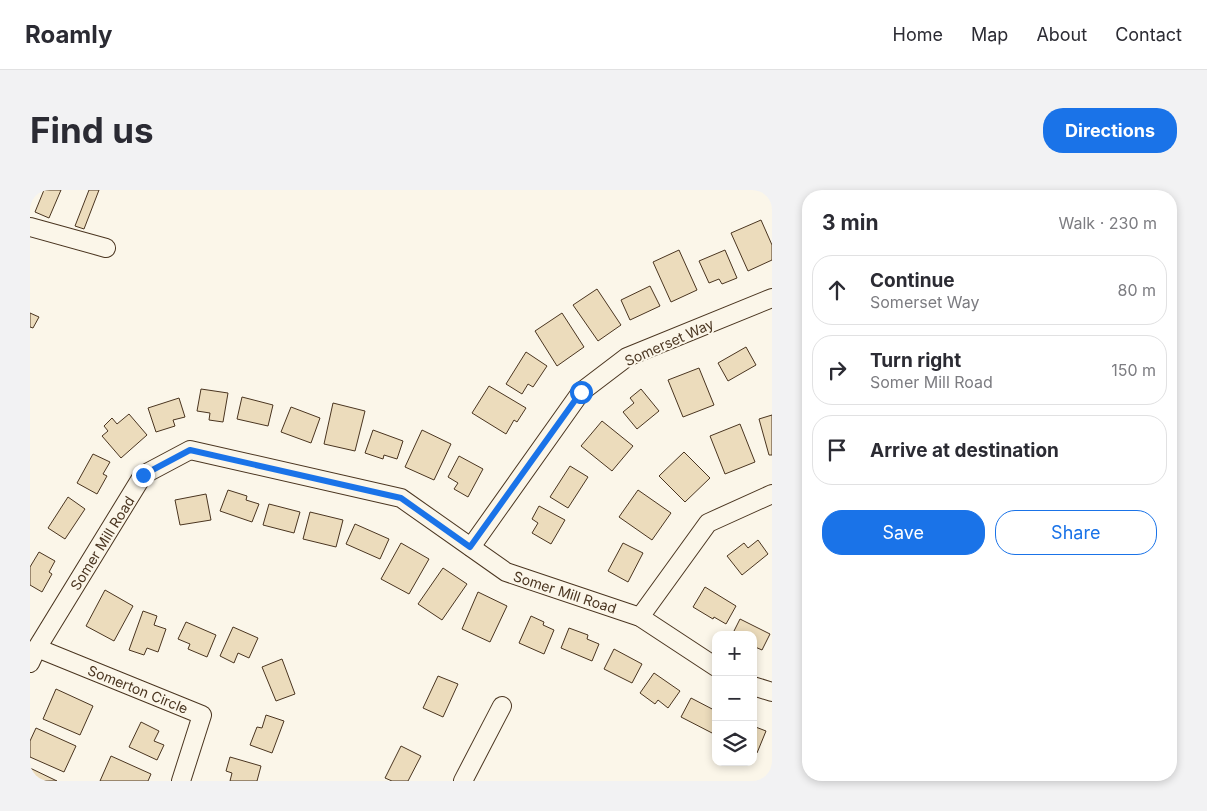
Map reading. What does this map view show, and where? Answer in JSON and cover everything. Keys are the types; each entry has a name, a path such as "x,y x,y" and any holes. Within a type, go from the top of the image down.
{"street":[{"path":"30,227 106,248"},
{"name":"Somerset Way","path":"470,547 581,392 627,357 772,298"},
{"name":"Somer Mill Road","path":"33,656 143,475 190,450 401,498 506,572 640,617 712,664"},
{"path":"640,617 708,523 772,494"},
{"name":"Somerton Circle","path":"33,656 202,715 181,781"},
{"path":"757,687 772,692"},
{"path":"462,781 502,706"}],"building":[{"path":"44,190 61,190 49,218 35,212"},
{"path":"89,190 99,190 84,229 75,226"},
{"path":"761,220 772,245 772,260 748,271 731,233"},
{"path":"679,250 697,290 671,302 653,262"},
{"path":"725,250 737,278 722,284 719,279 709,283 699,261"},
{"path":"650,286 660,306 630,320 621,300"},
{"path":"597,289 621,325 598,341 573,305"},
{"path":"30,313 39,317 33,328 30,327"},
{"path":"562,313 584,347 557,366 535,331"},
{"path":"746,347 756,365 728,381 718,363"},
{"path":"526,352 547,366 533,387 528,384 522,394 506,384"},
{"path":"699,368 714,405 683,417 668,380"},
{"path":"489,386 526,408 517,422 514,420 506,434 472,413"},
{"path":"201,389 228,393 223,422 209,420 210,413 197,411"},
{"path":"641,389 659,411 637,429 623,412 634,403 630,398"},
{"path":"242,397 273,405 268,426 237,419"},
{"path":"179,398 185,417 173,420 175,426 156,432 148,408"},
{"path":"333,403 365,411 355,451 324,444"},
{"path":"291,407 320,418 311,443 281,432"},
{"path":"129,414 147,435 121,458 102,436 108,431 104,426 112,418 117,424"},
{"path":"772,415 772,455 769,455 759,419"},
{"path":"602,421 633,446 612,471 581,446"},
{"path":"740,424 755,462 725,474 710,436"},
{"path":"373,430 403,441 397,459 384,455 383,459 365,453"},
{"path":"422,430 451,444 434,480 405,467"},
{"path":"684,452 710,478 685,502 659,476"},
{"path":"93,454 110,462 103,474 107,476 97,494 77,483"},
{"path":"459,456 483,469 468,497 454,489 458,483 448,477"},
{"path":"570,466 588,477 568,508 550,497"},
{"path":"228,490 247,496 246,500 259,504 252,522 220,511"},
{"path":"638,490 671,513 652,540 619,517"},
{"path":"206,494 211,520 180,525 175,500"},
{"path":"68,497 85,509 65,539 48,528"},
{"path":"269,504 300,512 294,533 263,525"},
{"path":"539,506 565,520 551,544 532,533 538,523 532,519"},
{"path":"310,512 343,520 336,547 303,539"},
{"path":"355,524 389,539 380,559 346,544"},
{"path":"758,540 768,554 742,575 727,556 744,543 748,548"},
{"path":"401,543 429,559 409,594 381,579"},
{"path":"623,543 643,553 628,582 608,571"},
{"path":"39,552 55,561 49,572 52,574 42,592 30,585 30,567"},
{"path":"443,568 467,584 442,620 418,604"},
{"path":"705,587 736,606 726,624 714,617 713,619 693,607"},
{"path":"105,590 133,606 114,641 86,626"},
{"path":"478,592 507,606 490,642 462,629"},
{"path":"143,611 157,616 154,625 166,629 158,652 147,648 144,655 129,650"},
{"path":"531,616 544,622 543,625 554,630 544,654 519,643"},
{"path":"740,619 770,634 762,650 757,648 757,631 734,631"},
{"path":"186,622 216,635 207,657 188,649 190,644 178,639"},
{"path":"233,627 258,638 249,658 238,653 234,663 220,656"},
{"path":"569,628 588,635 587,639 599,644 592,661 561,648"},
{"path":"614,649 642,664 632,683 604,669"},
{"path":"282,659 295,694 276,701 262,667"},
{"path":"654,673 680,691 668,708 658,700 655,704 640,693"},
{"path":"438,676 458,684 443,717 423,708"},
{"path":"56,689 93,706 80,735 43,719"},
{"path":"691,698 712,709 712,733 681,717"},
{"path":"266,715 284,721 272,753 250,745 257,727 262,728"},
{"path":"141,722 159,731 154,741 164,745 157,760 129,747"},
{"path":"36,728 76,746 64,772 30,757 30,741"},
{"path":"757,728 766,731 757,753"},
{"path":"401,746 421,756 408,781 392,781 385,778"},
{"path":"111,756 151,774 148,781 100,781"},
{"path":"230,757 261,766 257,781 230,781 232,773 226,771"},
{"path":"30,768 57,781 30,781"}],"route":[{"path":"143,475 190,450 401,498 470,547 581,392"}]}
